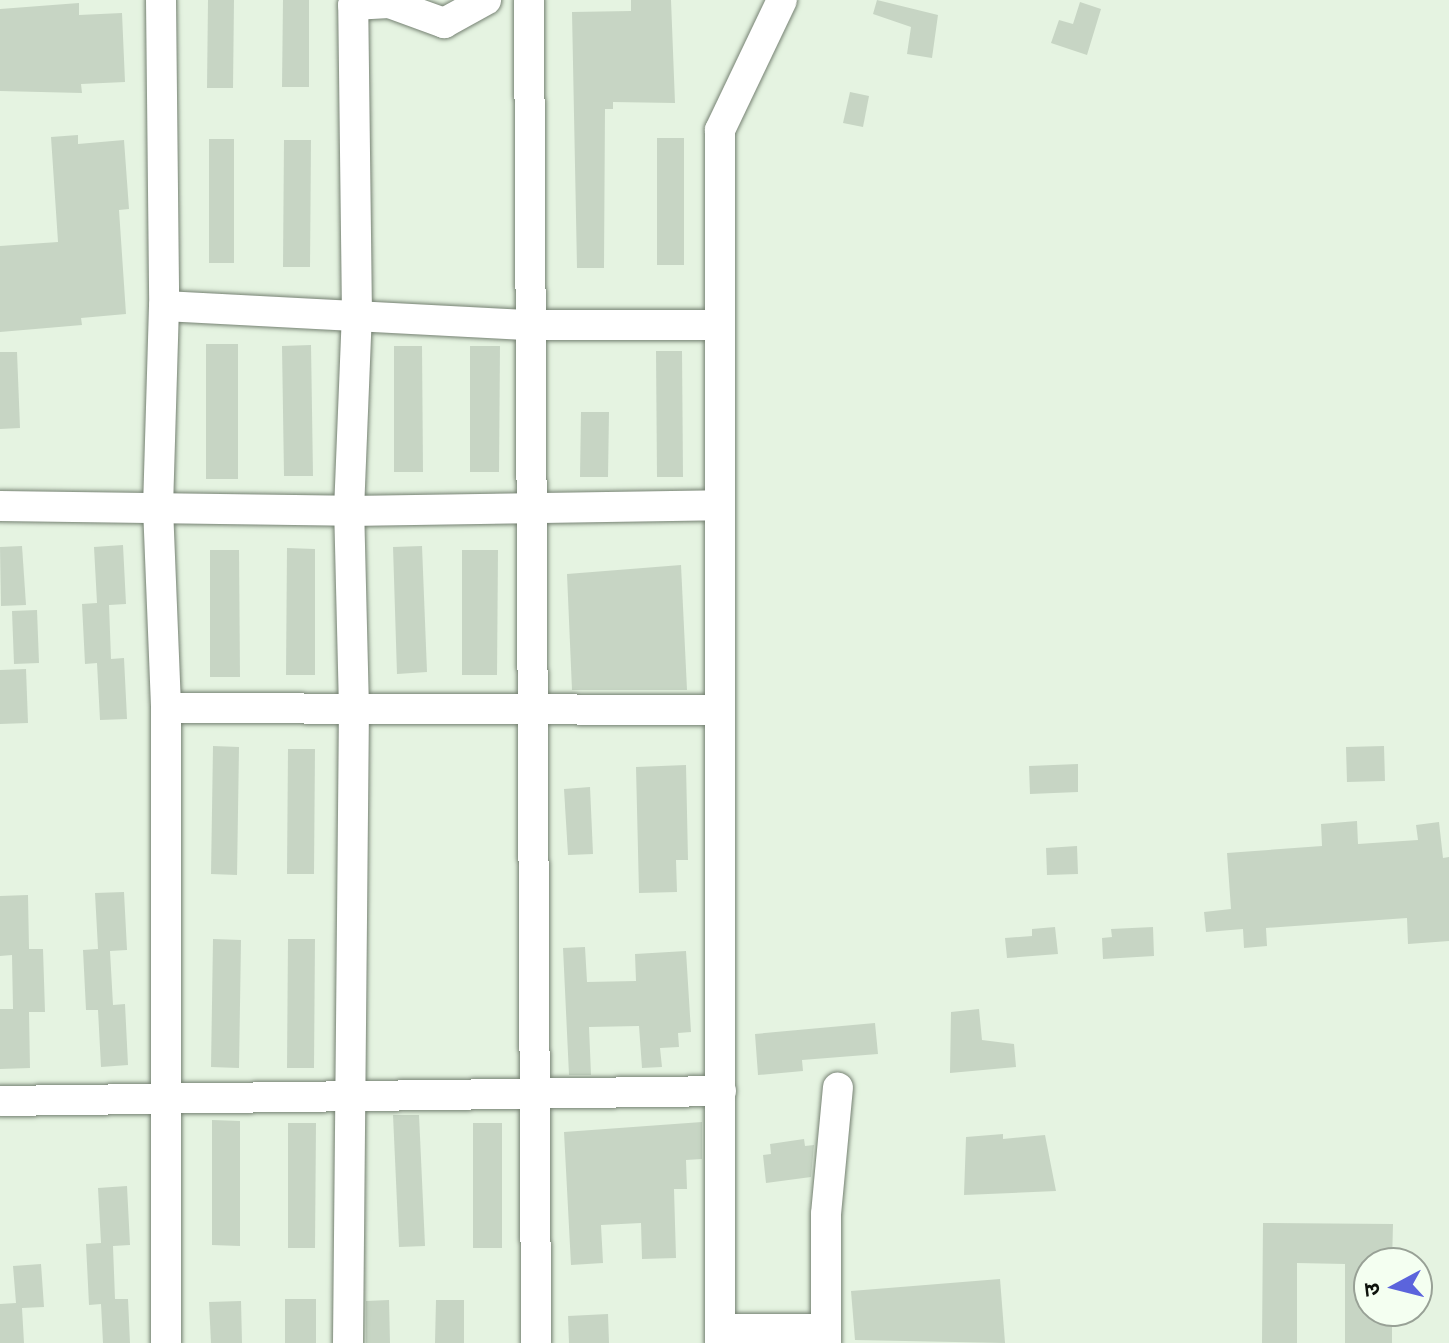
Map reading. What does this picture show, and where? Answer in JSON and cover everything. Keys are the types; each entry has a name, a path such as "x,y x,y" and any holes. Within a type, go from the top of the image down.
{"street":[{"path":"161,0 164,306 158,507 166,708 166,1343"},
{"path":"348,1343 354,709 349,511 357,316 353,5 389,3 444,23 486,0"},
{"path":"529,0 536,1343"},
{"path":"782,0 720,130 720,1336 826,1336 826,1214 838,1088"},
{"path":"164,306 531,325 720,325"},
{"path":"0,506 349,511 532,505 720,505"},
{"path":"166,708 720,710"},
{"path":"0,1101 535,1091 721,1091"}],"building":[{"path":"208,0 234,0 233,88 207,88"},
{"path":"283,0 309,0 309,87 282,87"},
{"path":"631,0 671,0 675,103 613,102 613,109 605,109 604,268 577,268 572,12 631,11"},
{"path":"877,0 938,15 932,58 907,54 911,27 873,14"},
{"path":"1080,2 1101,9 1087,55 1051,43 1059,20 1073,24"},
{"path":"79,3 79,15 122,13 125,82 81,84 82,93 0,91 0,9"},
{"path":"850,92 869,96 863,127 843,123"},
{"path":"78,135 78,144 124,140 129,209 119,210 126,314 81,318 82,325 0,332 0,246 58,242 51,137"},
{"path":"657,138 684,138 684,265 657,265"},
{"path":"209,139 234,139 234,263 209,263"},
{"path":"284,140 311,140 310,267 283,267"},
{"path":"206,344 238,344 238,479 206,479"},
{"path":"311,345 313,476 284,476 282,346"},
{"path":"394,346 422,346 423,472 394,472"},
{"path":"470,346 500,346 499,472 470,472"},
{"path":"656,351 682,351 683,477 657,477"},
{"path":"0,352 17,352 20,428 0,429"},
{"path":"581,412 609,412 608,477 580,477"},
{"path":"123,545 126,604 109,605 111,659 124,658 127,719 100,720 97,663 85,664 82,604 97,603 94,547"},
{"path":"22,546 26,605 1,606 0,547"},
{"path":"422,546 427,672 397,674 393,547"},
{"path":"287,548 315,549 315,675 286,675"},
{"path":"210,550 239,550 240,677 210,677"},
{"path":"462,550 498,550 497,675 462,675"},
{"path":"681,565 687,690 572,690 567,574"},
{"path":"37,610 39,663 14,664 12,611"},
{"path":"26,669 28,723 0,724 0,670"},
{"path":"213,746 239,747 237,875 211,874"},
{"path":"1384,746 1385,781 1347,782 1346,747"},
{"path":"288,749 315,749 314,874 287,874"},
{"path":"1078,764 1078,792 1030,794 1029,766"},
{"path":"686,765 688,860 676,860 677,892 639,893 636,767"},
{"path":"590,787 593,854 568,855 564,789"},
{"path":"1357,821 1358,844 1418,840 1416,825 1439,822 1443,858 1449,857 1449,941 1408,944 1407,918 1266,928 1267,946 1244,948 1243,929 1206,932 1204,912 1231,909 1227,853 1322,846 1321,824"},
{"path":"1077,846 1078,874 1047,875 1046,848"},
{"path":"124,892 127,950 110,951 113,1005 125,1004 128,1065 101,1067 98,1010 86,1010 83,950 98,949 95,893"},
{"path":"28,895 29,949 43,949 45,1012 29,1012 30,1068 0,1069 0,1009 13,1009 12,955 0,956 0,896"},
{"path":"1055,927 1058,954 1007,958 1005,938 1032,936 1032,929"},
{"path":"1153,927 1154,956 1103,959 1102,938 1112,937 1111,929"},
{"path":"213,939 241,940 239,1068 211,1067"},
{"path":"288,939 315,939 314,1068 287,1068"},
{"path":"585,947 587,982 636,981 635,954 686,951 691,1032 678,1033 679,1047 660,1048 662,1067 642,1068 639,1026 589,1027 591,1075 569,1075 563,948"},
{"path":"979,1009 982,1040 1014,1044 1016,1067 950,1073 951,1012"},
{"path":"875,1023 878,1054 802,1060 803,1071 758,1075 755,1034"},
{"path":"393,1115 419,1115 425,1246 399,1247"},
{"path":"212,1120 240,1121 240,1246 212,1245"},
{"path":"702,1122 702,1159 686,1160 687,1189 674,1189 676,1258 642,1259 641,1223 601,1225 603,1263 571,1265 564,1132"},
{"path":"288,1123 316,1123 315,1248 288,1248"},
{"path":"473,1123 502,1123 502,1248 473,1248"},
{"path":"1003,1134 1003,1139 1045,1135 1056,1191 964,1195 966,1137"},
{"path":"804,1139 805,1146 814,1145 811,1177 766,1183 763,1155 771,1154 770,1144"},
{"path":"127,1186 130,1245 113,1246 115,1299 128,1299 130,1343 103,1343 101,1304 89,1305 86,1244 101,1243 98,1188"},
{"path":"1263,1223 1393,1224 1392,1247 1353,1247 1353,1327 1392,1327 1392,1343 1345,1343 1345,1264 1297,1263 1297,1343 1262,1343"},
{"path":"41,1264 44,1307 22,1308 24,1343 0,1343 0,1304 16,1303 13,1266"},
{"path":"1000,1279 1005,1343 855,1340 851,1291"},
{"path":"285,1299 316,1299 316,1343 285,1343"},
{"path":"389,1300 390,1343 366,1343 366,1301"},
{"path":"436,1300 464,1300 464,1343 435,1343"},
{"path":"241,1301 242,1343 211,1343 209,1302"},
{"path":"608,1314 609,1343 569,1343 568,1316"}]}
